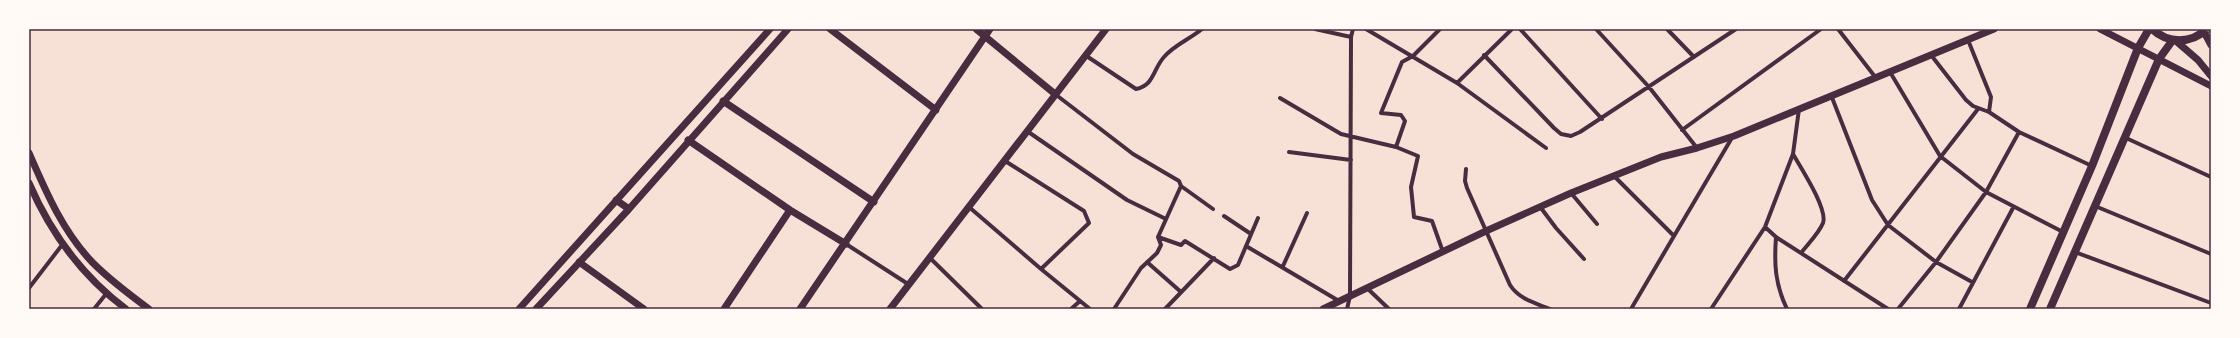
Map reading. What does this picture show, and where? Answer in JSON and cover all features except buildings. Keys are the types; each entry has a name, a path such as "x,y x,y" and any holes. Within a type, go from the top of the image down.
{"main road":[{"path":"2030,309 2092,166 2138,48 2151,29 2161,36 2174,41 2187,39 2206,30"},
{"path":"2050,309 2126,138 2159,59 2174,41"}],"street":[{"path":"519,309 770,29"},
{"path":"536,309 629,209 688,140 788,29"},
{"path":"830,29 936,110"},
{"path":"976,29 1055,94 1133,154 1179,182 1181,186 1213,209"},
{"path":"800,309 846,244 990,29"},
{"path":"890,309 1106,29"},
{"path":"1085,55 1136,89 1144,88 1149,83 1163,58 1202,29"},
{"path":"1315,29 1350,36"},
{"path":"1347,309 1350,296 1352,137 1350,36 1353,29"},
{"path":"1366,29 1457,83 1546,148"},
{"path":"1396,147 1405,121 1401,115 1381,113 1402,62 1413,56 1440,29"},
{"path":"1457,83 1512,29"},
{"path":"1520,29 1602,119"},
{"path":"1596,29 1649,87 1697,148"},
{"path":"1667,29 1694,57"},
{"path":"1682,130 1821,29"},
{"path":"1838,29 1876,78"},
{"path":"1323,309 1368,289 1486,230 1541,208 1571,193 1614,175 1661,157 1697,148 1734,136 1994,29"},
{"path":"2100,29 2211,86"},
{"path":"1484,55 1562,134 1571,136 1602,119 1734,30"},
{"path":"2206,30 2211,45"},
{"path":"760,40 770,49"},
{"path":"1968,40 1991,97 1989,112"},
{"path":"2174,41 2198,60 2211,76"},
{"path":"1931,55 1966,100 1978,108 1989,112 2019,132 2092,166"},
{"path":"1890,72 1940,156 1986,192 2013,208 2064,232"},
{"path":"1831,95 1872,200 1888,225 1936,262 1972,282"},
{"path":"1280,98 1332,130 1352,137 1396,147 1418,156 1411,187 1414,217 1432,221 1443,252"},
{"path":"723,101 874,202"},
{"path":"1711,309 1765,227 1793,154 1800,108"},
{"path":"1844,281 1978,108"},
{"path":"1027,131 1127,200 1166,219"},
{"path":"1898,309 1936,262 1986,192 2019,132"},
{"path":"1632,309 1734,136"},
{"path":"2126,138 2211,177"},
{"path":"688,140 790,210 908,284"},
{"path":"1289,152 1351,160"},
{"path":"29,153 54,208 78,246 105,275 149,309"},
{"path":"1793,154 1821,205 1825,216 1821,227 1801,253"},
{"path":"1005,161 1062,195 1084,211 1088,217 1089,223 1086,227 1041,269"},
{"path":"1466,169 1465,180 1486,230 1515,292 1550,309"},
{"path":"1614,175 1674,236"},
{"path":"30,186 62,245 83,271 106,294 126,309"},
{"path":"1114,309 1140,268 1157,253 1161,245 1158,237 1181,186"},
{"path":"1571,193 1597,224"},
{"path":"616,200 629,209"},
{"path":"2095,206 2211,254"},
{"path":"969,207 1090,309"},
{"path":"1541,208 1556,228 1584,258"},
{"path":"1959,309 1972,282 2013,208"},
{"path":"724,309 790,210"},
{"path":"1282,266 1307,213"},
{"path":"1224,216 1251,234"},
{"path":"1158,237 1181,245 1185,241 1230,269 1238,265 1258,218"},
{"path":"1765,227 1776,237 1888,309"},
{"path":"1776,237 1775,272 1777,285 1787,309"},
{"path":"29,288 62,245"},
{"path":"1246,246 1339,301"},
{"path":"2075,252 2211,304"},
{"path":"930,258 982,309"},
{"path":"1165,309 1214,258"},
{"path":"579,262 644,309"},
{"path":"1147,262 1181,292"},
{"path":"1368,289 1389,309"},
{"path":"94,309 106,294"},
{"path":"1071,309 1080,302"}],"railway":[{"path":"2205,29 2211,32"}]}
